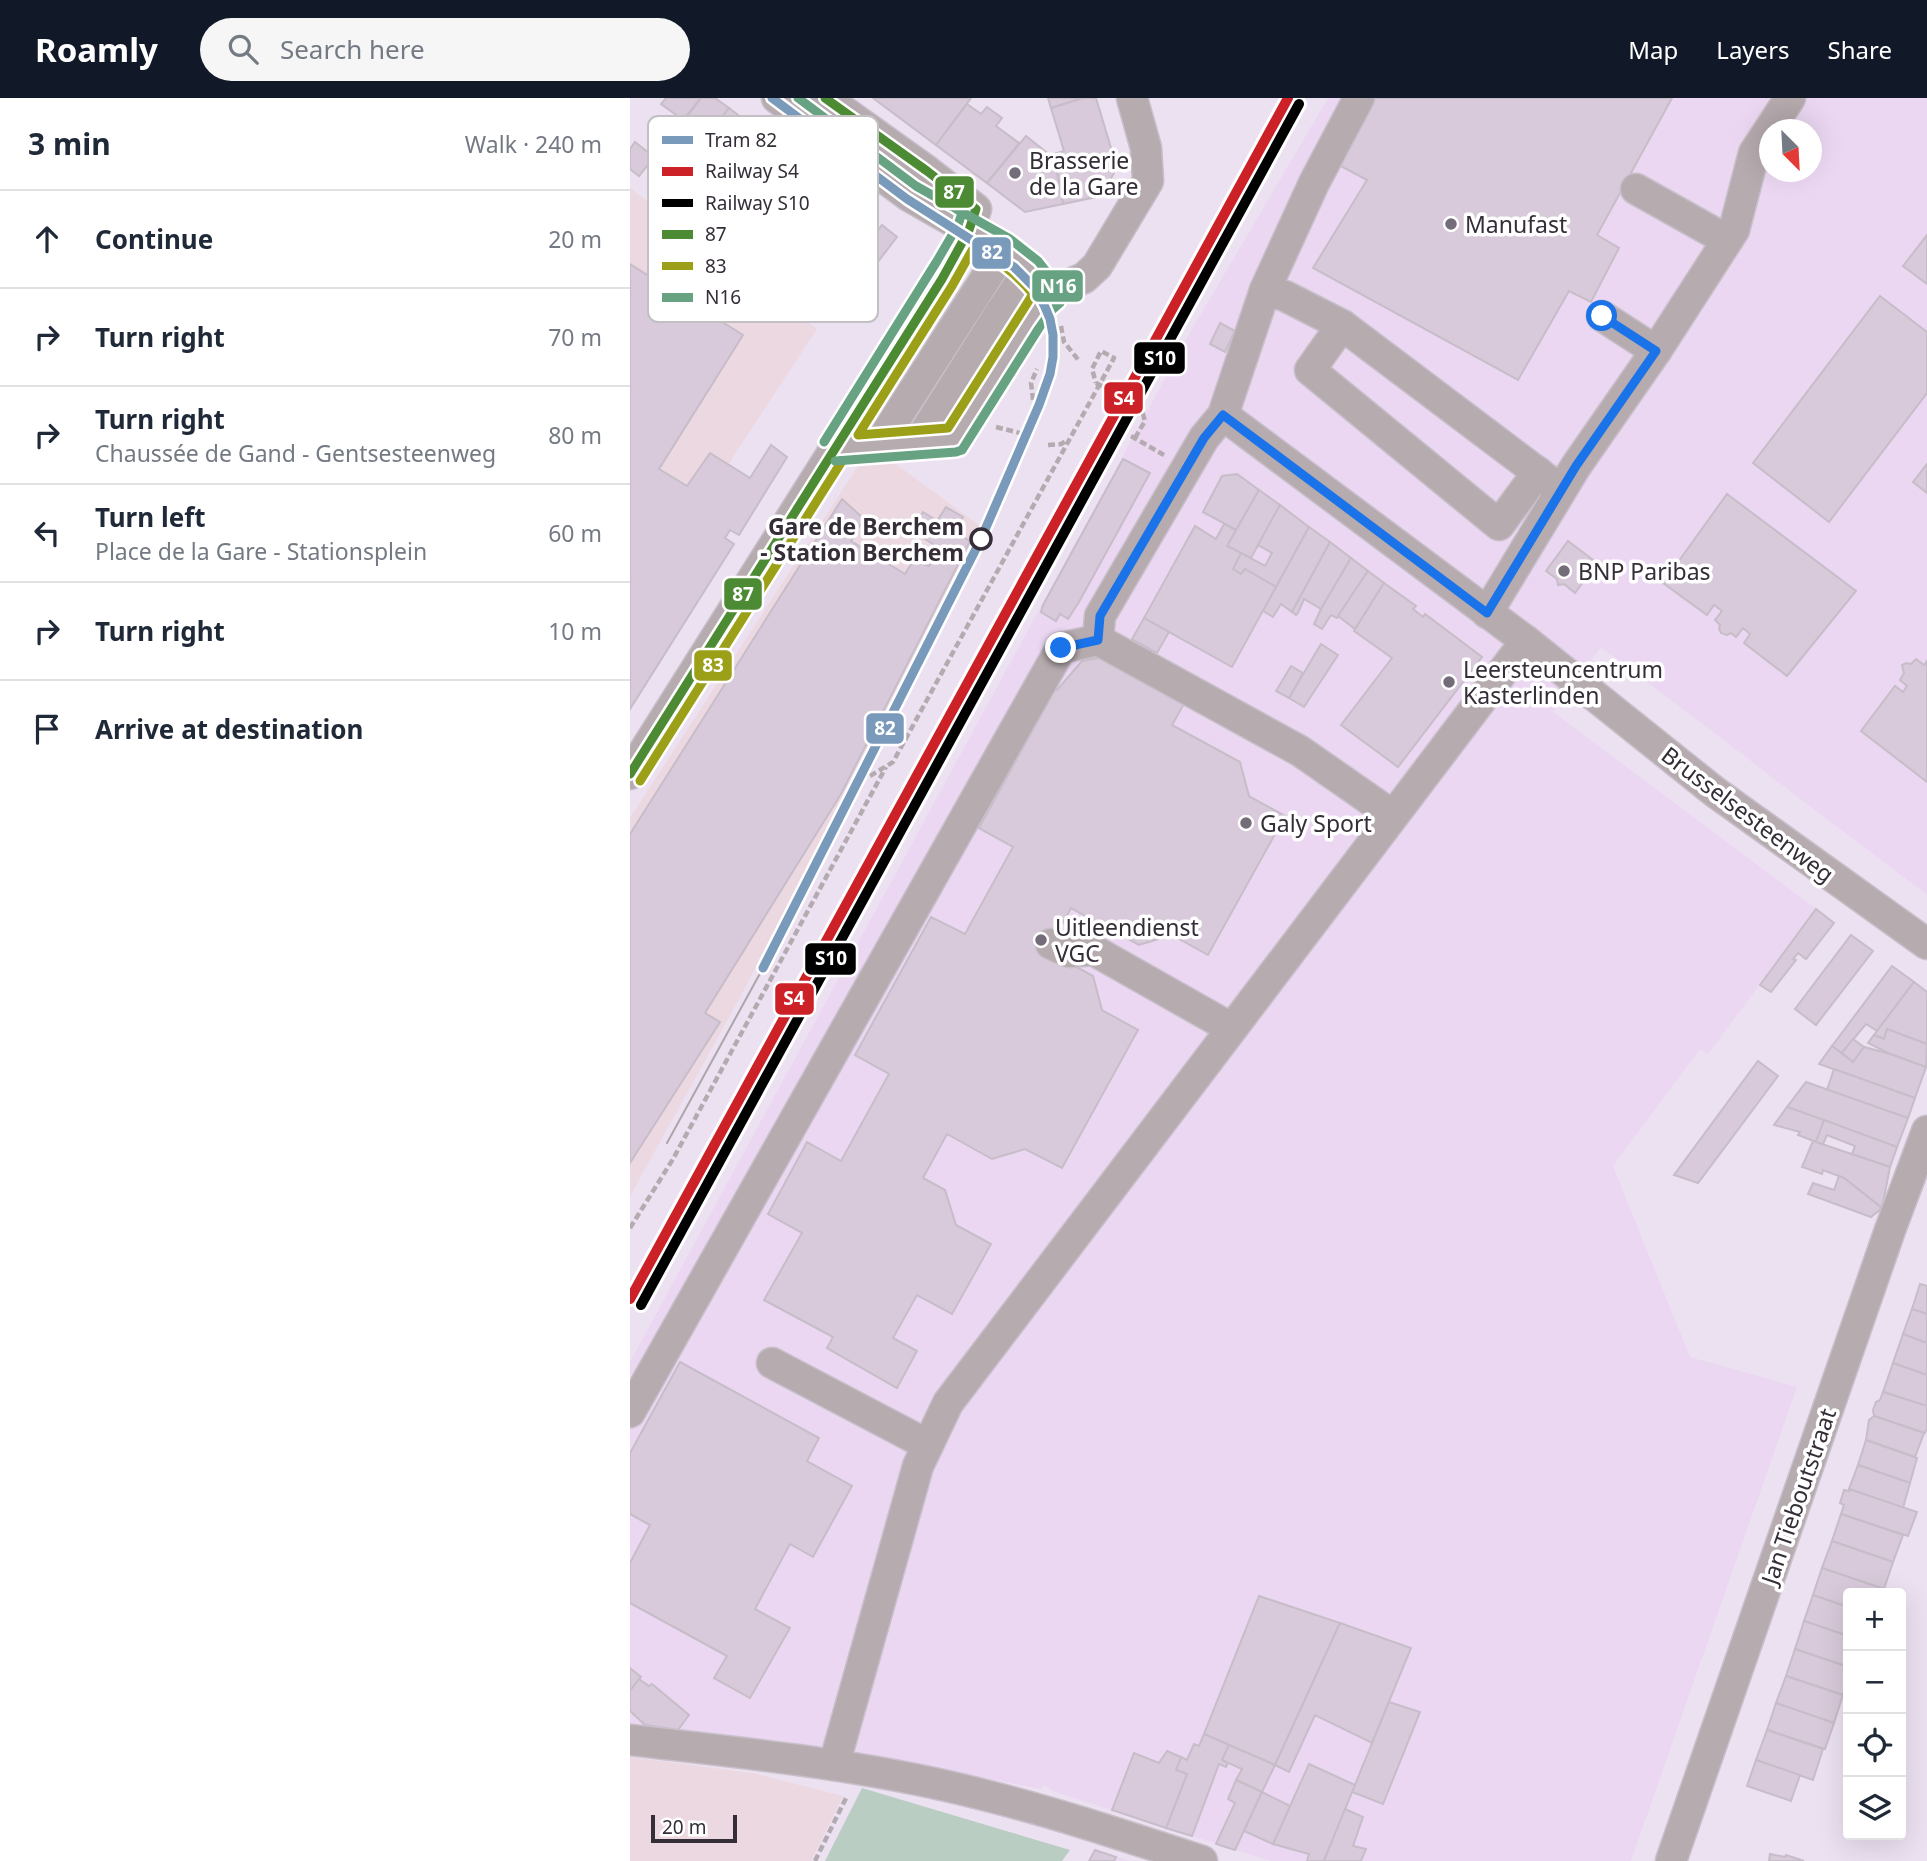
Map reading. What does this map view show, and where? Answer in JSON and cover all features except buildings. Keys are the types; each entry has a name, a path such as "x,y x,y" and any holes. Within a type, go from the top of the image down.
{"street":[{"path":"777,98 801,116"},
{"path":"825,98 850,116"},
{"path":"834,449 955,440 1042,302 1058,289 1084,278 1097,266 1148,181 1146,148 1132,98"},
{"path":"1098,640 1100,616 1204,438 1230,421 1314,183 1359,98"},
{"path":"1342,325 1310,370 1499,525 1550,481 1656,351 1734,230 1754,153 1790,98"},
{"path":"878,136 927,171 1004,250 1030,270 1050,296"},
{"path":"878,173 909,196 972,219"},
{"path":"1636,189 1727,240"},
{"path":"630,775 942,279 972,219"},
{"path":"878,446 1004,250"},
{"path":"918,443 1030,270"},
{"path":"1275,293 1342,325 1550,481"},
{"path":"1602,316 1656,351"},
{"name":"Brusselsesteenweg","path":"1230,421 1526,641 1715,793 1927,944"},
{"path":"1487,613 1550,481"},
{"path":"630,1412 1061,648 1098,640 1300,751 1392,816"},
{"path":"847,1767 915,1479 948,1403 1526,641"},
{"path":"1051,944 1069,952 1093,950 1231,1028"},
{"name":"Jan Tieboutstraat","path":"1671,1861 1890,1230 1927,1131"},
{"path":"772,1363 929,1445"},
{"path":"630,1740 847,1767 987,1796 1202,1861"}],"path":[{"path":"1050,296 1059,315 1065,342 1080,362"},
{"path":"870,776 893,762 1097,387 1114,358 1101,351 1091,369 1097,387 1138,404 1145,421 1133,437 1165,455 1171,445"},
{"path":"1033,400 1031,383 1038,364"},
{"path":"1048,445 1061,444 1070,438"},
{"path":"630,1228 673,1159 887,766"},
{"path":"815,1861 847,1767"}],"shaded area":[{"path":"1328,98 1927,98 1927,895 1601,647 1553,712 1816,909 1708,1054 1700,1049 1613,1166 1690,1357 1797,1387 1631,1861 1271,1861 1113,1811 1096,1850 1130,1861 1089,1861 1112,1810 1055,1792 1046,1786 1042,1785 1042,1789 791,1742 630,1726 630,1362 1188,336"},
{"path":"630,188 648,202 648,322 808,322 817,329 630,614"},
{"path":"871,446 987,531 732,1012 630,1196 630,818"},
{"path":"630,1757 752,1773 843,1796 811,1861 630,1861"}],"green space":[{"path":"862,1788 1070,1850 1062,1861 825,1861"}],"tram line":[{"name":"82","path":"772,98 796,116"},
{"name":"82","path":"763,968 981,539 1039,405 1053,357 1050,319 1035,288 1014,267 907,199 878,177"},
{"path":"667,1143 763,968"}],"rail line":[{"name":"S4","path":"630,1299 1288,98"},
{"name":"S10","path":"641,1305 1299,104"}],"transit line":[{"name":"N16","path":"798,98 822,116"},
{"name":"87","path":"825,98 850,116"},
{"name":"87","path":"630,774 942,279 969,230 976,209 878,136"},
{"name":"N16","path":"835,461 962,450 1039,328 1060,303 1062,296 1060,289 1038,261 1010,239 916,186 878,158"},
{"name":"N16","path":"824,442 958,225 962,213 938,195"},
{"name":"83","path":"974,247 1006,268 1033,294 948,428 858,435 974,247"},
{"name":"83","path":"640,781 842,461"}],"place":[{"name":"Brasserie de la Gare","path":"1015,173"},
{"name":"Manufast","path":"1451,224"},
{"name":"Gare de Berchem - Station Berchem","path":"981,539"},
{"name":"BNP Paribas","path":"1564,571"},
{"name":"Leersteuncentrum Kasterlinden","path":"1449,682"},
{"name":"Galy Sport","path":"1246,823"},
{"name":"Uitleendienst VGC","path":"1041,940"}],"route":[{"path":"1061,648 1098,640 1100,616 1204,438 1223,415 1487,613 1576,466 1656,351 1602,316"}]}
